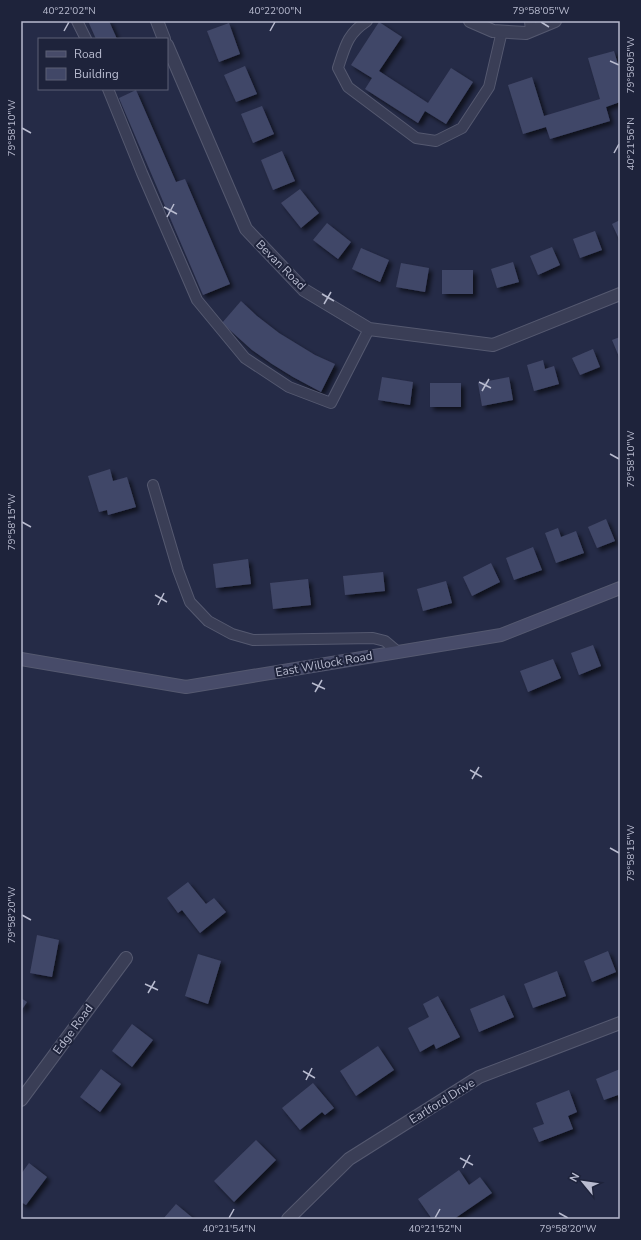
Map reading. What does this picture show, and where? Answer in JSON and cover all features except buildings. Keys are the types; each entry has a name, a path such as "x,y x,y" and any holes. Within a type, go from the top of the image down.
{"street":[{"path":"157,21 164,38"},
{"path":"470,21 493,30 526,33 530,26 555,21"},
{"name":"Bevan Road","path":"168,47 246,229 304,290 369,328 493,345 620,294"},
{"name":"East Willock Road","path":"21,659 186,687 501,635 620,588"},
{"name":"Edge Road","path":"21,1100 126,958"},
{"name":"Earlford Drive","path":"288,1219 349,1159 479,1077 620,1023"}],"lane":[{"path":"78,21 86,38"},
{"path":"367,21 360,25 348,40 338,68 348,87 416,138 436,141 462,128 489,87 502,31"},
{"path":"108,90 142,173 197,300 245,358 289,387 331,403 369,328"},
{"path":"153,485 178,570 190,602 208,621 232,634 253,640 373,638 385,641 398,652"}]}
